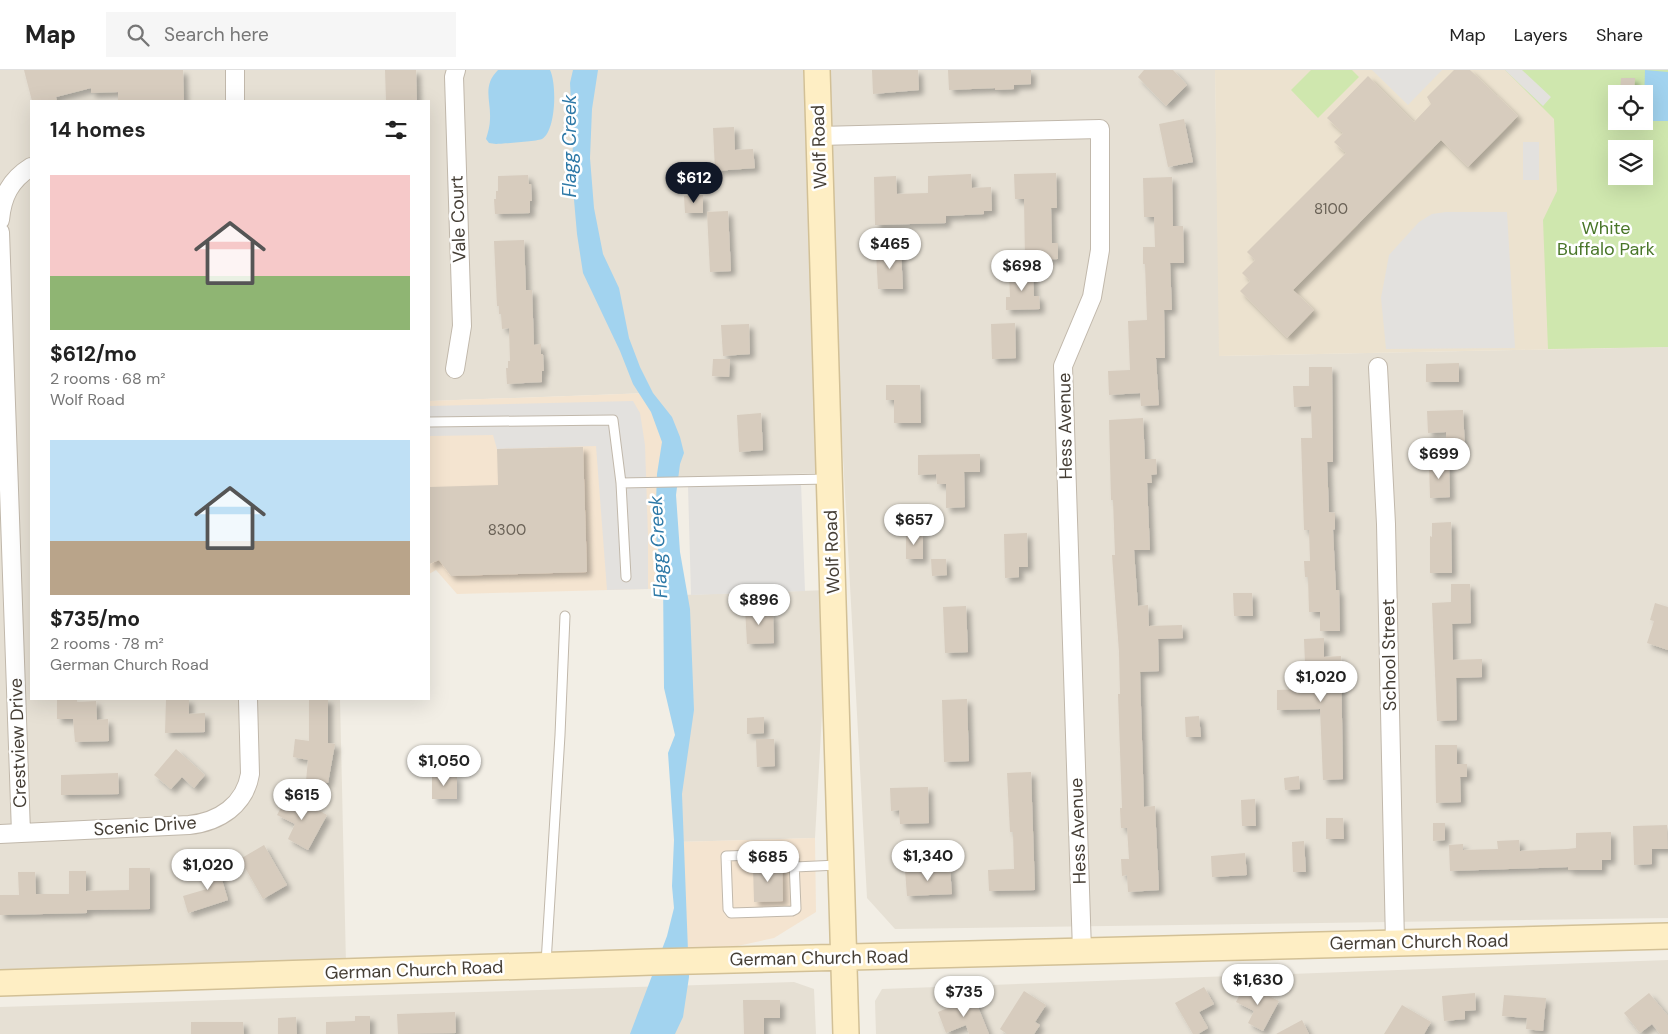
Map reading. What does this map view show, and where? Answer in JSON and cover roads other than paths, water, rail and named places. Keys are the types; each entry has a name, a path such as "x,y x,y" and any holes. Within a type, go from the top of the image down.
{"street":[{"path":"235,70 235,100"},
{"name":"Vale Court","path":"455,369 462,326 454,77 456,70"},
{"name":"Wolf Road","path":"817,70 846,1034"},
{"name":"Hess Avenue","path":"819,136 1100,129 1100,250 1092,297 1063,366 1082,951"},
{"path":"0,220 1,206 6,191 16,178 30,168"},
{"name":"Crestview Drive","path":"0,232 21,833"},
{"name":"School Street","path":"1378,367 1386,524 1395,943"},
{"name":"Scenic Drive","path":"0,834 189,825 205,823 221,816 239,801 250,774 248,700"},
{"name":"German Church Road","path":"0,983 652,962 1668,936"}],"lane":[{"path":"430,422 613,420 621,483 626,577"},
{"path":"621,483 829,479"},
{"path":"546,965 565,616"},
{"path":"791,854 795,864 796,909 792,911 731,913 728,909 726,856 791,854"},
{"path":"795,864 841,865"}],"water":[{"path":"498,70 550,70 554,86 553,117 547,134 542,139 496,144 489,143 486,139 490,122 488,93 490,82"},
{"name":"Flagg Creek","path":"573,70 598,70 592,109 590,158 594,208 603,254 619,288 629,338 640,367 653,393 672,417 684,453 680,464 676,495 680,552 690,609 694,710 682,794 689,977 683,1017 675,1034 630,1034 667,936 674,908 672,886 674,840 668,753 675,735 664,688 663,578 655,531 657,474 662,442 651,412 633,384 620,351 583,273 577,234 572,177 573,137 570,83"},
{"path":"1645,70 1668,72 1668,121 1653,121 1653,85 1645,85"}],"park label":[{"name":"White Buffalo Park","path":"1606,238"}]}
